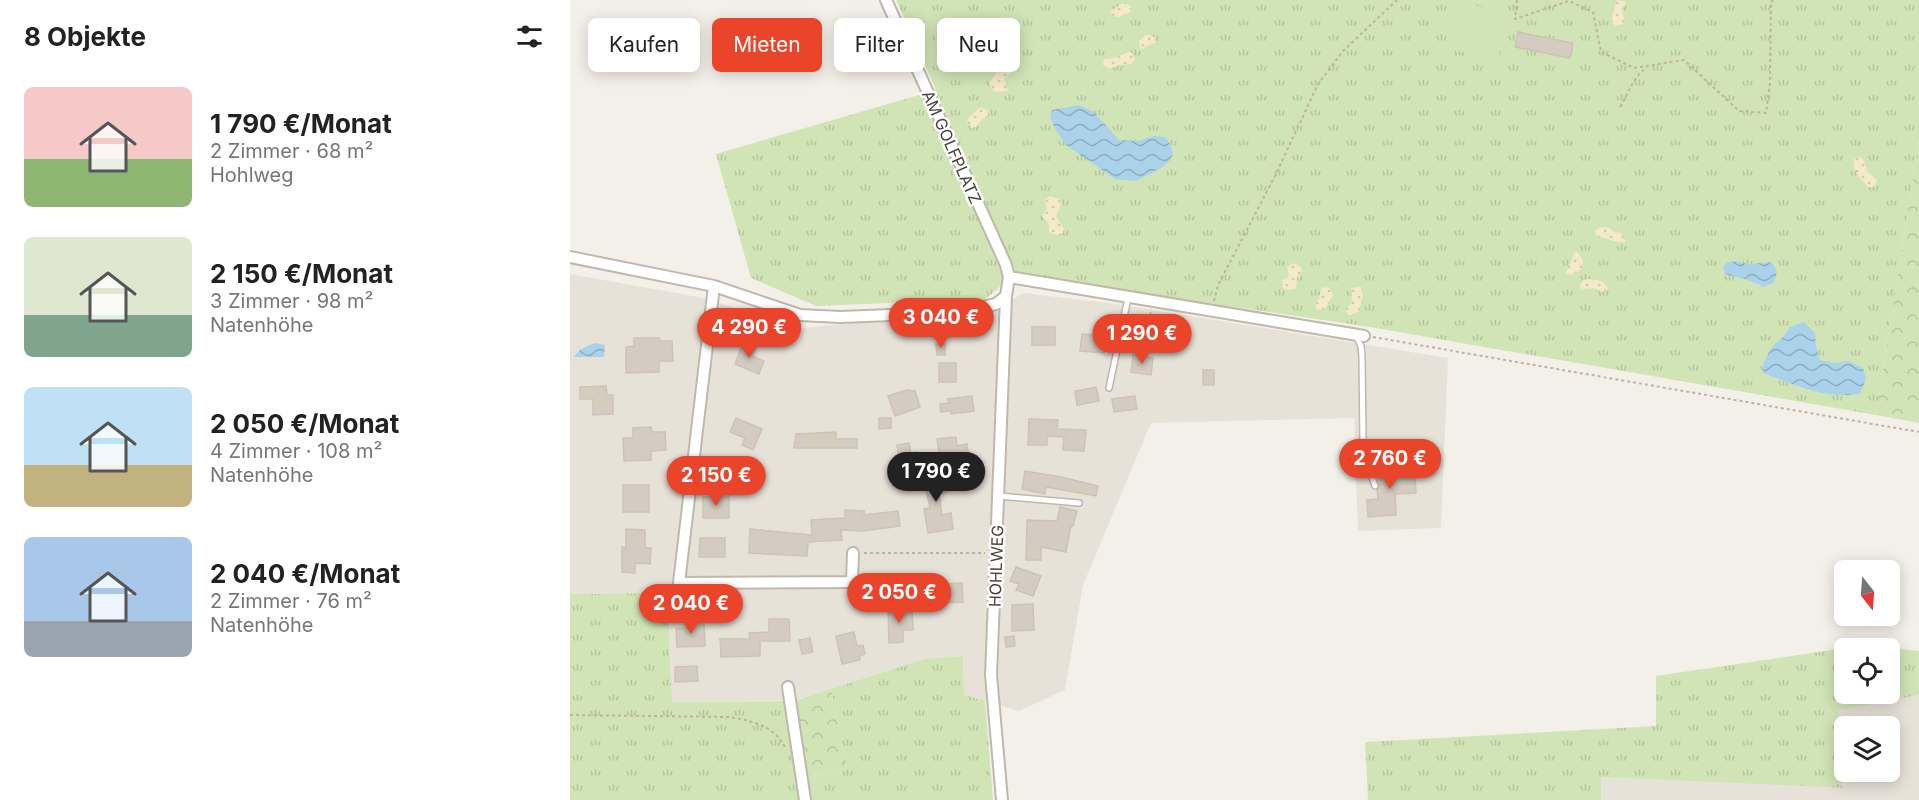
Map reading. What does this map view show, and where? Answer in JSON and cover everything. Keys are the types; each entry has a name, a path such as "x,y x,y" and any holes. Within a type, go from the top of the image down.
{"street":[{"name":"AM GOLFPLATZ","path":"886,0 1006,265 1009,277 1006,296"},
{"path":"570,257 714,286 800,315 840,317 930,314 996,304 1006,296"},
{"path":"1009,277 1360,335"},
{"path":"714,286 679,584 852,582 853,553"},
{"name":"HOHLWEG","path":"1002,800 991,675 1006,296"},
{"path":"788,687 805,800"}],"lane":[{"path":"1109,388 1128,298"},
{"path":"1360,335 1364,454 1375,486"},
{"path":"999,496 1079,503"}],"path":[{"path":"1212,311 1218,285 1275,176 1318,84 1343,51 1397,0"},
{"path":"1517,0 1515,20 1569,1 1593,12 1601,52 1634,68 1684,60 1739,111 1766,113 1770,83 1771,2 1773,0"},
{"path":"1620,107 1637,75 1650,66"},
{"path":"1145,357 1152,301"},
{"path":"1360,335 1919,432"},
{"path":"869,553 996,553"},
{"path":"570,715 729,717 748,720 768,728 782,740 790,757"}],"shaded area":[{"path":"570,274 699,297 803,328 996,308 1024,293 1116,304 1448,358 1441,528 1358,531 1354,418 1151,423 1083,585 1065,690 1019,711 964,695 963,656 924,659 798,700 672,702 667,593 570,594"},
{"path":"1919,695 1919,800 1601,800 1600,777 1841,788 1841,782 1900,782 1900,716 1839,716 1839,710 1871,704 1900,704 1900,699"}],"green space":[{"path":"896,0 1919,0 1919,140 1876,415 1370,327 1014,274 986,299 816,306 751,278 716,154 936,90 925,65 925,18 904,18"},
{"path":"1455,1 1508,13 1498,60 1444,48"},
{"path":"1919,140 1919,423 1876,415"},
{"path":"667,593 672,702 790,701 799,800 570,800 570,594"},
{"path":"1900,649 1919,651 1919,695 1900,699"},
{"path":"1834,650 1834,704 1871,704 1839,710 1839,716 1834,716 1834,782 1842,782 1842,788 1601,777 1601,800 1368,800 1365,742 1656,726 1656,676"},
{"path":"963,656 964,695 985,701 993,800 808,800 805,779 847,767 831,689 924,659"},
{"path":"831,689 847,767 805,779 795,701"}],"sand":[{"path":"1617,0 1627,2 1622,8 1623,24 1616,26 1611,21"},
{"path":"1124,2 1131,6 1131,12 1118,17 1113,16 1110,12"},
{"path":"1147,34 1154,37 1156,43 1144,49 1140,48 1139,41"},
{"path":"1129,52 1135,59 1131,64 1109,69 1103,65 1104,59 1115,58"},
{"path":"997,72 1012,72 1004,79 1008,91 995,92 990,82"},
{"path":"981,107 988,111 988,117 972,128 967,122 969,117"},
{"path":"1861,157 1869,173 1877,182 1873,187 1868,187 1855,171 1854,159"},
{"path":"1050,196 1059,199 1061,205 1056,216 1064,229 1061,234 1049,232 1049,224 1042,216 1047,209 1044,200"},
{"path":"1602,227 1621,233 1626,242 1597,237 1595,230"},
{"path":"1575,252 1579,253 1583,261 1582,269 1571,275 1566,273"},
{"path":"1294,263 1301,267 1302,271 1297,278 1296,289 1288,290 1283,288 1282,280 1289,277 1287,267"},
{"path":"1583,280 1603,282 1608,289 1604,292 1594,288 1582,289 1580,286"},
{"path":"1326,287 1333,295 1325,309 1317,310 1315,304 1319,299 1321,288"},
{"path":"1360,287 1363,295 1359,311 1348,315 1345,309 1352,303 1351,288"}],"water":[{"path":"1079,105 1094,112 1119,140 1138,141 1154,136 1165,137 1173,154 1170,160 1161,168 1136,181 1115,179 1065,144 1055,129 1050,117 1052,110"},
{"path":"1736,261 1747,264 1771,262 1776,270 1775,280 1764,287 1725,274 1723,267 1726,263"},
{"path":"1804,322 1815,333 1820,360 1834,363 1848,361 1863,368 1866,379 1860,394 1822,393 1763,373 1763,364 1771,348 1790,327"},
{"path":"595,343 605,345 604,357 574,357 583,348"}],"building":[{"path":"1518,32 1573,43 1570,58 1515,47"},
{"path":"1032,327 1055,327 1055,345 1032,345"},
{"path":"1082,334 1105,336 1104,353 1080,351"},
{"path":"634,338 659,338 660,341 672,341 673,361 659,361 659,372 626,373 626,347 634,346"},
{"path":"743,343 756,348 752,356 764,361 759,374 735,364"},
{"path":"936,344 945,344 945,355 937,355"},
{"path":"1133,355 1153,358 1151,375 1131,372"},
{"path":"939,363 956,363 956,382 939,382"},
{"path":"1203,370 1214,370 1214,385 1203,385"},
{"path":"606,386 607,395 613,395 613,414 593,415 593,399 580,399 580,387"},
{"path":"1096,387 1099,401 1077,405 1075,391"},
{"path":"907,390 915,391 920,407 895,416 888,396"},
{"path":"972,396 974,411 951,414 951,411 941,412 940,404 949,403 948,399"},
{"path":"1135,396 1137,409 1114,412 1112,399"},
{"path":"736,418 762,429 753,450 742,445 745,438 730,432"},
{"path":"879,418 891,418 891,428 879,429"},
{"path":"1029,419 1058,420 1057,429 1086,430 1084,451 1063,450 1064,437 1047,436 1047,445 1028,445"},
{"path":"651,427 652,432 665,432 666,450 651,451 651,460 624,461 623,438 633,438 633,428"},
{"path":"836,432 836,439 857,439 857,448 794,448 796,434"},
{"path":"956,437 957,446 967,444 969,457 940,461 937,439"},
{"path":"909,443 911,453 917,452 918,462 900,465 897,445"},
{"path":"1395,464 1396,473 1415,472 1416,493 1395,494 1396,515 1368,517 1367,500 1378,499 1377,490 1380,486 1376,465"},
{"path":"942,469 947,492 939,494 942,515 951,513 953,529 928,533 924,509 930,508 924,480 927,480 925,472"},
{"path":"1025,471 1098,486 1096,496 1046,487 1045,494 1022,489"},
{"path":"623,485 649,485 649,512 623,512"},
{"path":"729,496 729,518 703,518 703,497"},
{"path":"1060,507 1077,511 1073,526 1071,525 1066,552 1041,547 1041,560 1026,560 1027,520 1057,521"},
{"path":"845,510 864,511 864,515 898,511 900,526 863,531 841,530 842,540 808,542 807,556 749,553 750,529 812,535 811,520 845,518"},
{"path":"626,529 645,530 645,548 651,548 650,564 635,563 635,573 622,572 622,547 626,548"},
{"path":"700,538 725,538 725,557 699,557"},
{"path":"1016,567 1041,576 1033,596 1016,590 1019,584 1010,581"},
{"path":"962,583 963,602 933,603 932,598 924,598 924,585"},
{"path":"1033,604 1034,630 1012,631 1012,605"},
{"path":"903,607 903,611 912,610 913,630 903,630 903,642 889,643 888,608"},
{"path":"769,619 789,619 790,641 760,641 760,656 721,657 720,639 750,639 749,633 769,632"},
{"path":"687,621 704,621 705,646 677,647 676,629 687,628"},
{"path":"854,632 857,646 863,645 865,654 859,656 860,660 842,664 836,636"},
{"path":"1014,636 1015,646 1006,647 1005,637"},
{"path":"810,638 813,652 802,654 799,640"},
{"path":"697,666 698,681 675,682 675,667"}]}
